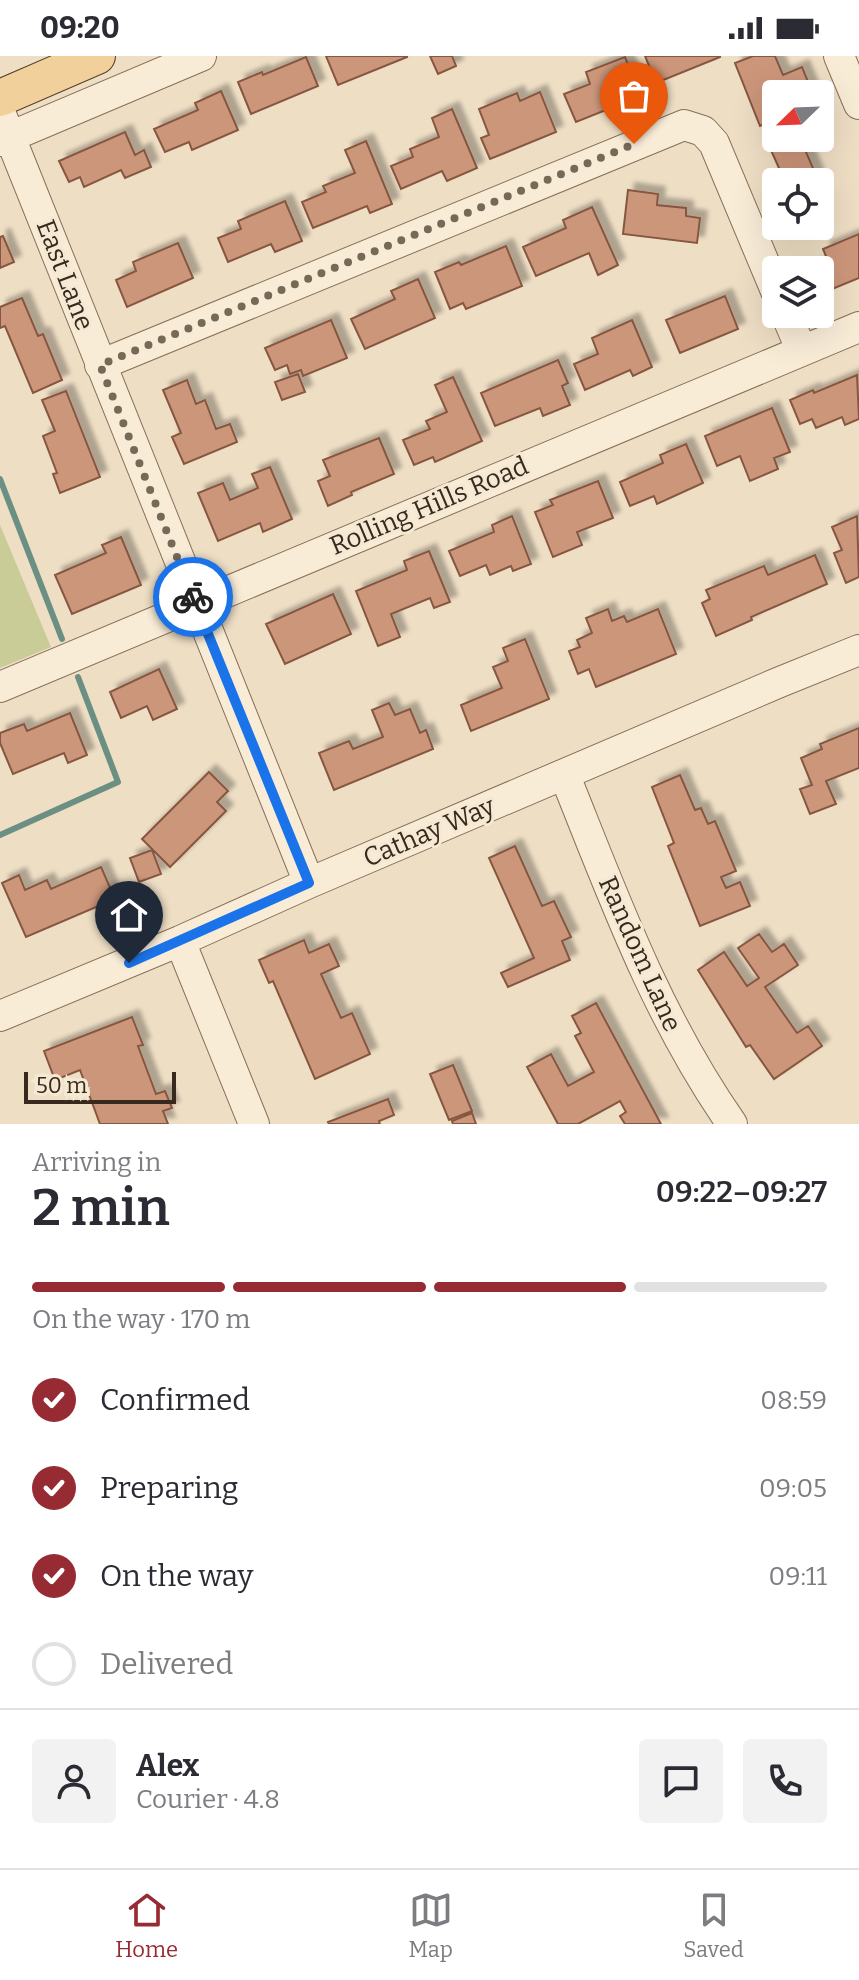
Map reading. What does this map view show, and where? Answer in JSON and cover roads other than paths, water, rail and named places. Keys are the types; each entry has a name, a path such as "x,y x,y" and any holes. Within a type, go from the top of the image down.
{"main road":[{"path":"0,98 97,56"}],"street":[{"path":"4,130 201,56"},
{"path":"839,56 859,104"},
{"path":"100,365 684,125 703,131 714,143 762,258"},
{"name":"East Lane","path":"4,130 309,883"},
{"name":"Rolling Hills Road","path":"0,687 859,327"},
{"path":"792,328 801,349"},
{"name":"Cathay Way","path":"0,1016 859,650"},
{"name":"Random Lane","path":"565,776 644,971 676,1036 732,1124"},
{"path":"180,941 254,1124"}],"waterway":[{"path":"0,479 62,639"},
{"path":"0,835 118,782 78,677"}]}
